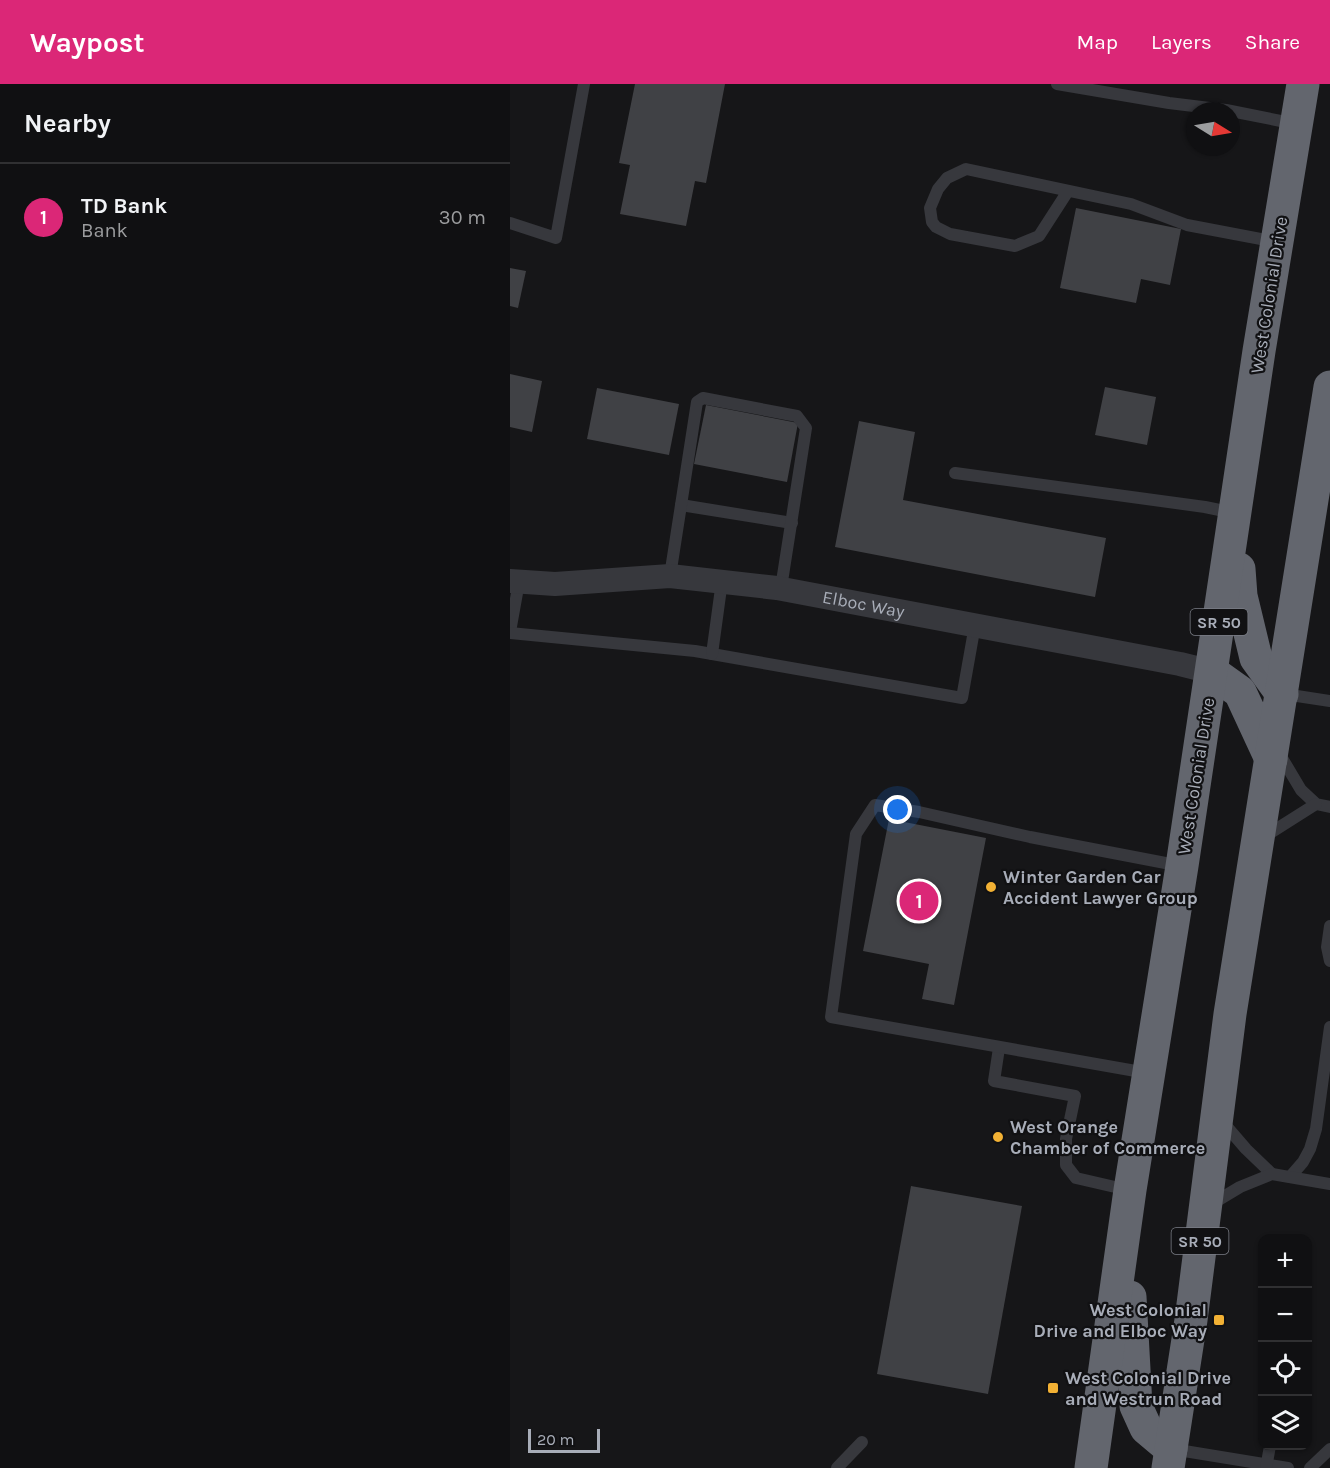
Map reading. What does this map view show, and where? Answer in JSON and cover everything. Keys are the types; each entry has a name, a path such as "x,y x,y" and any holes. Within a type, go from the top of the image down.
{"highway":[{"name":"West Colonial Drive","path":"1091,1468 1130,1190 1304,84"},
{"name":"SR 50","path":"1170,1458 1191,1320 1216,1114 1330,387"},
{"path":"1236,513 1241,596 1246,624 1256,658 1282,694"},
{"path":"1212,672 1240,692 1272,752"},
{"path":"1126,1226 1136,1406 1146,1428 1170,1458"}],"street":[{"name":"Elboc Way","path":"514,582 555,584 670,576 781,588 1212,672"}],"lane":[{"path":"510,223 555,238 585,84"},
{"path":"1057,84 1226,110 1297,124"},
{"path":"1068,191 1039,236 1015,246 950,234 936,227 932,222 930,208 938,189 947,178 966,169 1131,204 1187,225 1278,242"},
{"path":"670,576 697,402 703,398 797,416 806,428 781,588"},
{"path":"955,473 1236,513"},
{"path":"681,505 792,523"},
{"path":"712,654 722,581"},
{"path":"514,582 510,633 627,643 712,654 962,698 975,625"},
{"path":"1282,694 1330,702"},
{"path":"1272,752 1301,790 1316,804 1330,807"},
{"path":"1258,842 1316,804"},
{"path":"1149,1074 831,1017 856,834 875,805 1182,866"},
{"path":"1330,926 1327,947 1330,961"},
{"path":"1290,1177 1304,1162 1316,1129 1330,1028"},
{"path":"999,1048 994,1081 1075,1096 1066,1139 1066,1165 1076,1178 1130,1190"},
{"path":"1216,1114 1246,1149 1272,1174"},
{"path":"1204,1209 1240,1187 1272,1174 1330,1184"},
{"path":"837,1468 862,1442"},
{"path":"1266,1466 1269,1450"},
{"path":"1310,1468 1329,1454"},
{"path":"1170,1458 1288,1468"}],"building":[{"path":"635,84 725,84 706,183 695,181 686,226 620,214 630,165 619,163"},
{"path":"1076,208 1181,229 1170,285 1141,279 1136,303 1060,288"},
{"path":"510,268 526,271 518,308 510,306"},
{"path":"510,374 542,381 532,432 510,427"},
{"path":"1105,387 1156,397 1147,445 1095,435"},
{"path":"597,388 679,404 669,455 587,439"},
{"path":"706,405 798,423 787,482 694,464"},
{"path":"859,421 915,432 903,500 1106,538 1095,597 835,547"},
{"path":"889,819 986,838 954,1005 922,999 929,964 863,951"},
{"path":"911,1186 1022,1206 988,1394 877,1374"}],"place":[{"name":"Winter Garden Car Accident Lawyer Group","path":"991,887"},
{"name":"TD Bank","path":"919,901"},
{"name":"West Orange Chamber of Commerce","path":"998,1137"},
{"name":"West Colonial Drive and Elboc Way","path":"1219,1320"},
{"name":"West Colonial Drive and Westrun Road","path":"1053,1388"}]}
